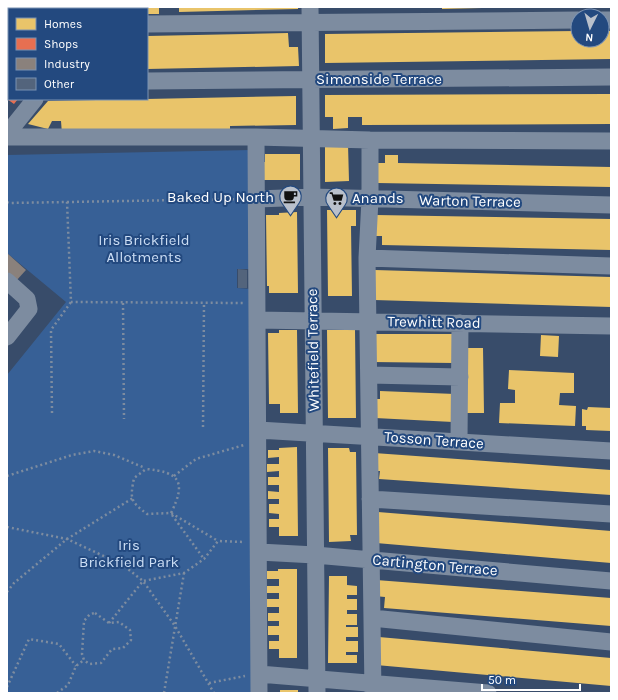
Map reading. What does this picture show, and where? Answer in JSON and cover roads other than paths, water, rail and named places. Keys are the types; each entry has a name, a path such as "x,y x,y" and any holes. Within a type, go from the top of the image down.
{"street":[{"path":"148,24 310,15 570,20"},
{"name":"Whitefield Terrace","path":"310,15 310,138 317,686"},
{"name":"Simonside Terrace","path":"148,81 611,77"},
{"path":"7,136 34,100"},
{"path":"7,136 611,141"},
{"path":"256,137 259,693"},
{"path":"370,140 370,199 367,258 373,688"},
{"name":"Warton Terrace","path":"257,199 311,198 611,205"},
{"path":"367,258 611,266"},
{"path":"7,281 27,299 29,309 7,337"},
{"name":"Trewhitt Road","path":"257,312 313,320 611,326"},
{"path":"459,441 460,323"},
{"path":"369,375 460,377"},
{"name":"Tosson Terrace","path":"258,435 314,432 611,451"},
{"path":"370,499 611,514"},
{"name":"Cartington Terrace","path":"259,552 315,555 611,580"},
{"path":"372,618 611,642"},
{"path":"259,674 317,686 488,693"}],"place":[{"name":"Baked Up North","path":"290,216"},
{"name":"Anands","path":"336,218"}],"park label":[{"name":"Iris Brickfield Allotments","path":"144,248"},
{"name":"Iris Brickfield Park","path":"129,554"}]}
